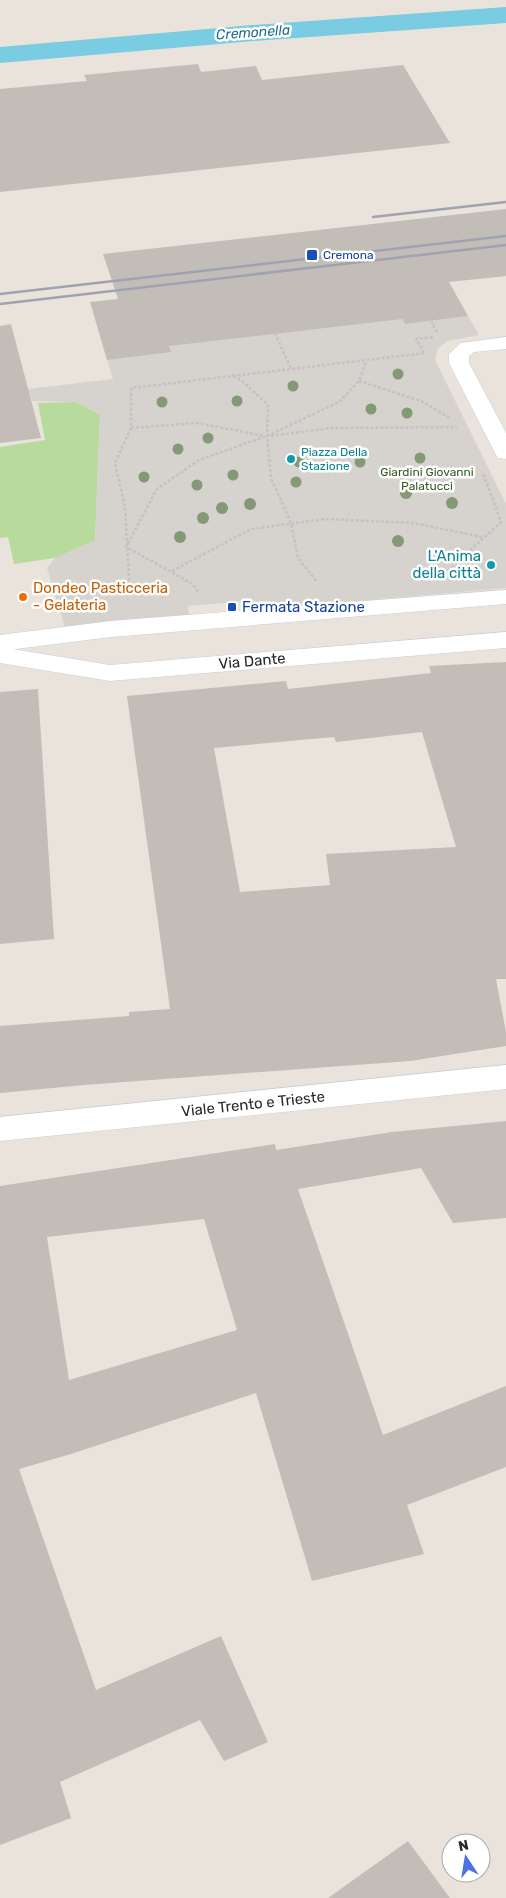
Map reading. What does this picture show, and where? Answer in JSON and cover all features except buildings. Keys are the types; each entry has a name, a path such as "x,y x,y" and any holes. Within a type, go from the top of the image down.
{"main road":[{"path":"506,343 468,347 459,354 458,363 506,453"},
{"path":"0,643 120,628 506,597"},
{"name":"Via Dante","path":"0,655 110,673 504,639"},
{"name":"Viale Trento e Trieste","path":"0,1129 506,1077"}],"path":[{"path":"424,353 416,339 440,336 431,321"},
{"path":"275,333 291,369"},
{"path":"130,597 124,507 115,463 131,428 131,388 366,361 468,347"},
{"path":"126,548 157,488 199,460 267,436 338,402 359,380 366,361"},
{"path":"233,376 242,381 268,404 267,436 271,478 291,524 298,558 322,588"},
{"path":"359,380 421,401 458,422"},
{"path":"131,428 197,423 267,436 331,428 465,426"},
{"path":"445,573 482,537 501,522 481,467"},
{"path":"172,571 251,530 326,519 413,523 482,537"},
{"path":"126,548 172,571 193,584 202,598"}],"green space":[{"path":"76,402 100,414 95,541 55,558 14,564 8,537 0,538 0,447 45,440 38,403"}],"shaded area":[{"name":"Piazza Della Stazione","path":"398,312 405,324 468,316 479,335 448,341 438,348 435,360 506,504 506,588 251,610 248,601 188,606 189,615 65,627 47,568 55,558 95,540 100,415 76,402 32,401 28,389 113,379 107,360 172,352 167,339"}],"waterway":[{"name":"Cremonella","path":"0,55 379,23 506,15"}],"railway":[{"path":"373,217 506,202"},
{"path":"0,294 506,236"},
{"path":"0,304 506,245"}],"place":[{"name":"Cremona","path":"312,255"},
{"name":"Piazza Della Stazione","path":"291,459"},
{"name":"L'Anima della città","path":"491,565"},
{"name":"Dondeo Pasticceria - Gelateria","path":"23,597"},
{"name":"Fermata Stazione","path":"232,607"}],"park label":[{"name":"Giardini Giovanni Palatucci","path":"427,479"}]}
